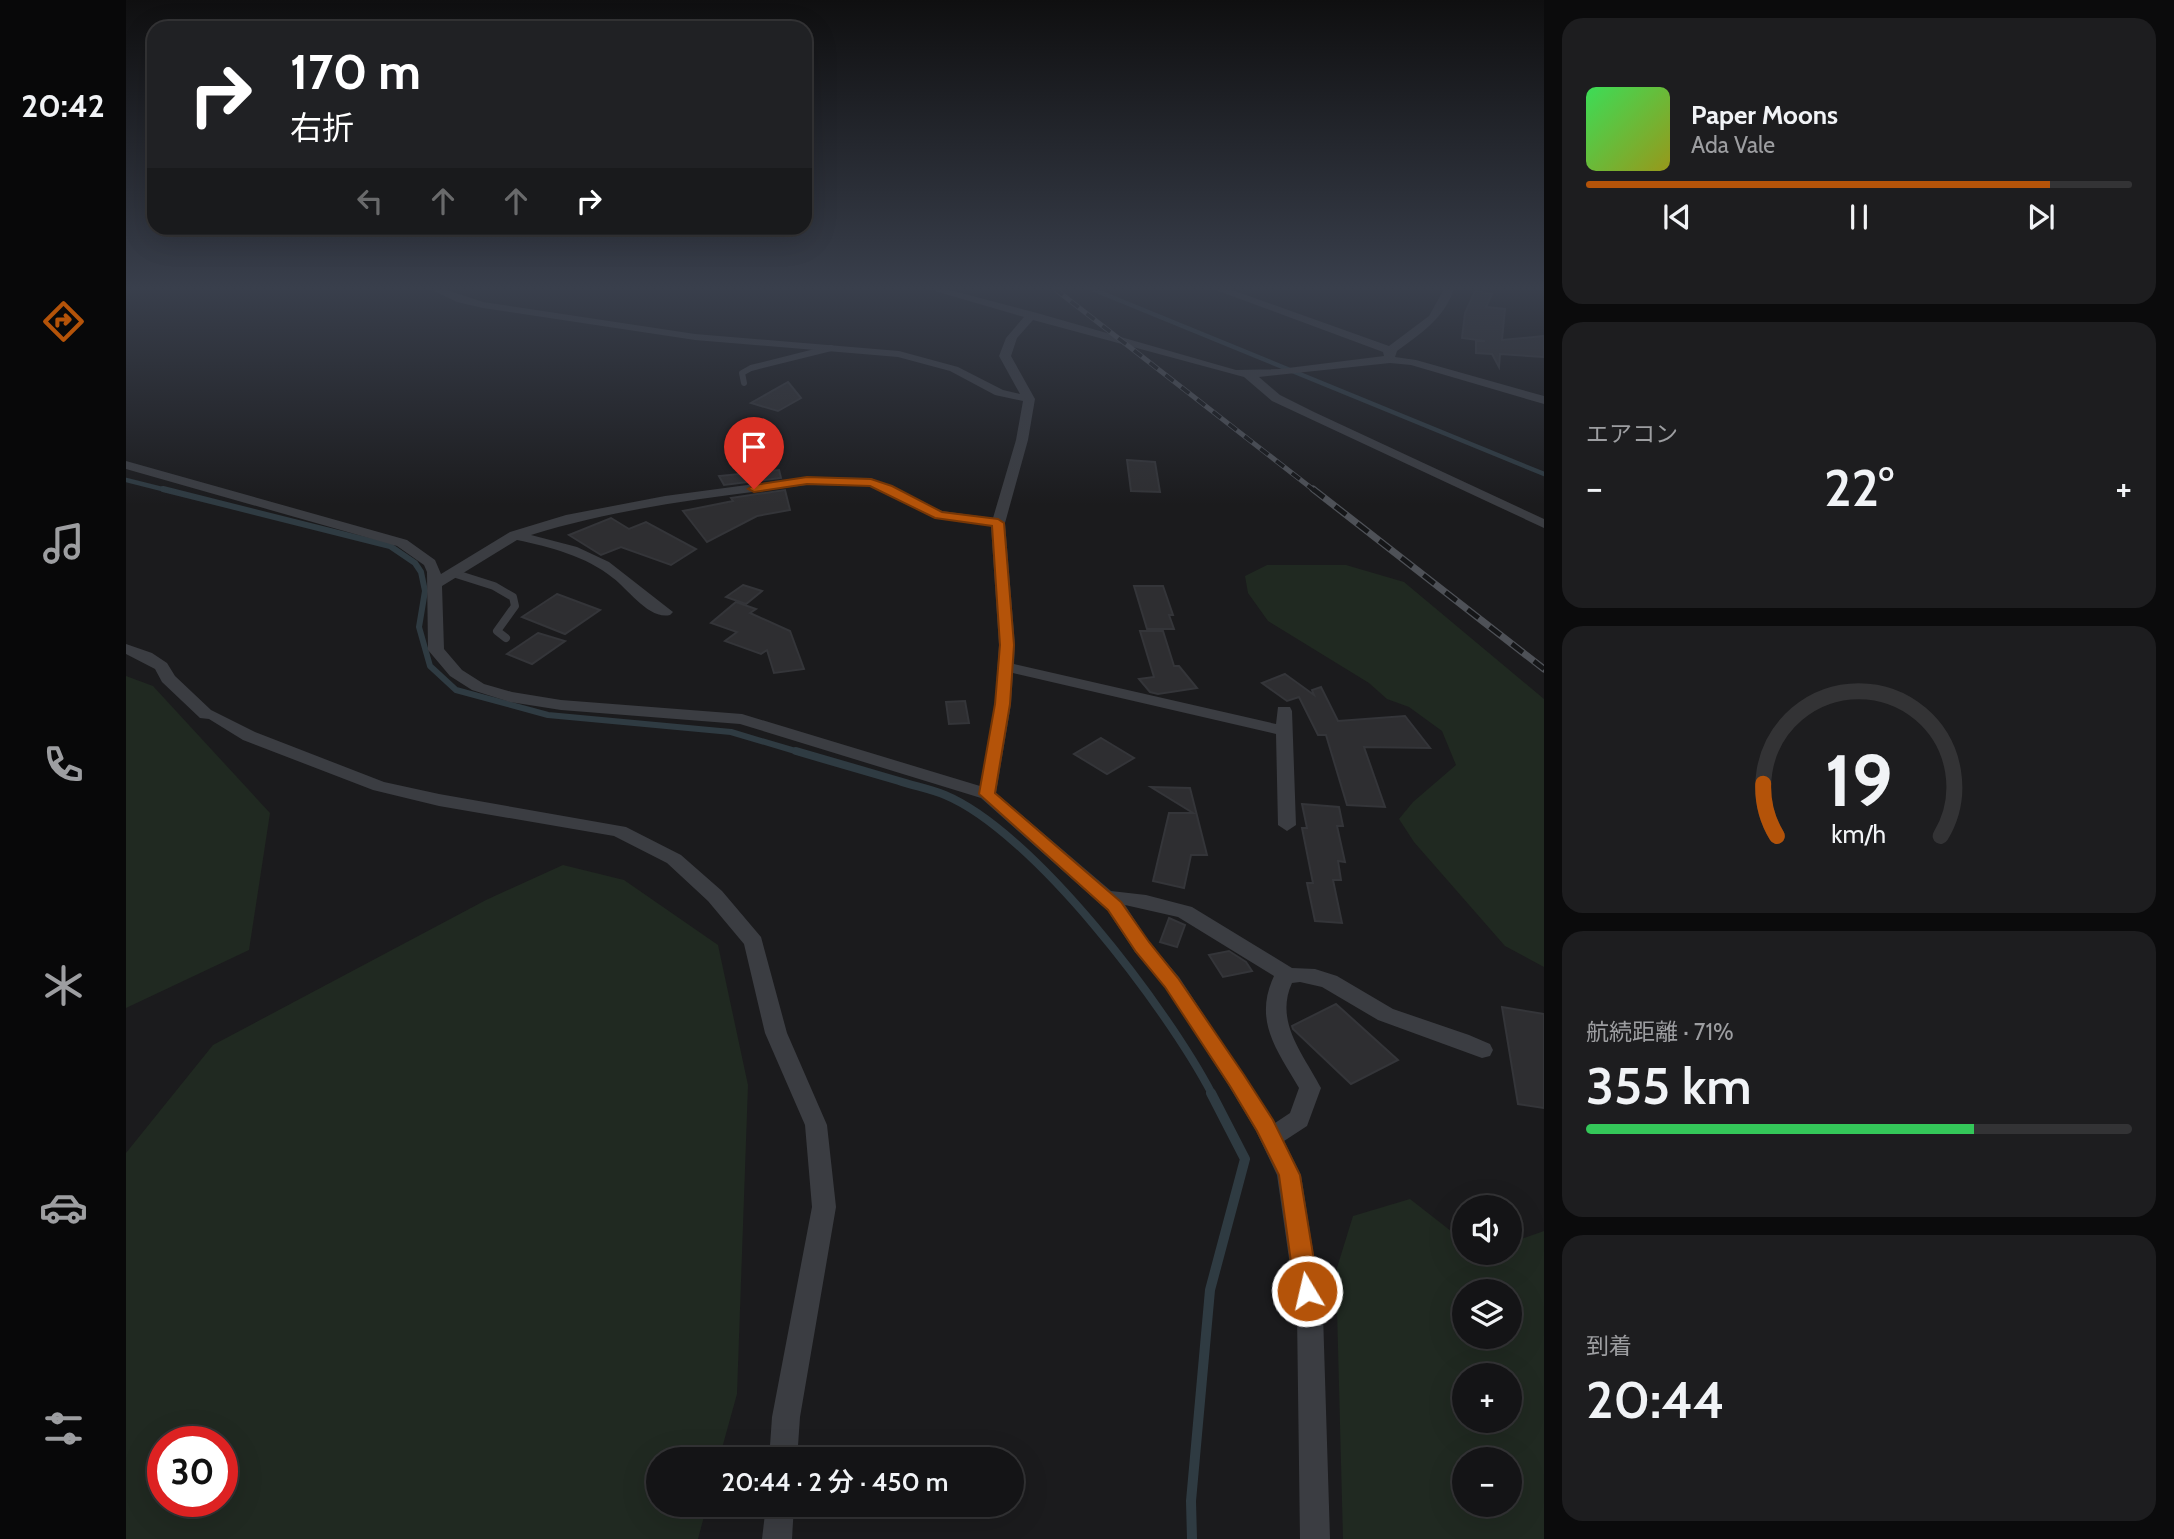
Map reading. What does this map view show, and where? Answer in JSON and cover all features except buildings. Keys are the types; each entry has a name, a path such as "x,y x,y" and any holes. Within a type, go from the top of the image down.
{"street":[{"path":"926,361 961,372 999,393 1029,398"},
{"path":"987,794 1003,704 1006,667 1005,601 998,523 1022,440 1029,398 1008,361"},
{"path":"1193,361 1248,374 1282,373 1353,361"},
{"path":"1408,361 1544,400"},
{"path":"1248,374 1276,398 1544,524"},
{"path":"126,465 402,543 430,563 436,583 436,650 456,673 478,687 510,697 561,705 743,719 987,794 1115,906 1142,947 1172,982 1237,1080 1271,1137 1289,1175 1310,1314 1315,1539"},
{"path":"436,583 486,550 516,535 571,518 666,500 807,481 871,482 939,515 998,523"},
{"path":"516,535 558,546 606,565 645,601 665,612"},
{"path":"126,649 146,656 161,666 168,679 206,714 213,715 249,736 379,786 439,800 619,831 674,859 715,896 754,942 776,1033 816,1125 824,1207 786,1418 784,1447"},
{"path":"1006,667 1283,731"},
{"path":"1284,712 1287,825"},
{"path":"1106,898 1129,898 1167,905 1185,912 1289,976"},
{"path":"1271,1137 1300,1119 1310,1088 1273,1016 1277,989 1284,977 1318,978 1399,1020 1459,1037 1482,1050"},
{"path":"777,1539 779,1517"}],"lane":[{"path":"744,383 742,373 780,361"},
{"path":"453,573 494,586 513,597 515,606 497,631 506,638"}],"shaded area":[{"path":"1267,565 1346,565 1404,582 1544,699 1544,967 1505,946 1414,842 1399,819 1413,802 1456,765 1442,731 1409,707 1387,699 1369,683 1268,621 1248,593 1245,576"},
{"path":"126,676 153,686 270,813 249,950 126,1008"},
{"path":"563,865 624,880 718,945 748,1085 737,1394 722,1447 646,1447 646,1517 704,1517 698,1539 126,1539 126,1153 213,1045 486,900"},
{"path":"1410,1199 1452,1232 1452,1265 1522,1265 1522,1239 1544,1231 1544,1539 1343,1539 1336,1271 1353,1216"}],"waterway":[{"path":"1267,361 1544,474"},
{"path":"126,480 170,491"},
{"path":"163,489 390,546 415,563 421,572 425,591 419,627 430,666 456,690 548,715 731,732 802,753"},
{"path":"796,751 945,795 980,815 1018,845 1057,883 1131,971 1164,1016 1212,1094"},
{"path":"1192,1539 1191,1501 1210,1290 1245,1159 1211,1093"}],"railway":[{"path":"1147,361 1315,491"},
{"path":"1313,489 1544,669"}],"route":[{"path":"754,489 807,481 871,482 939,515 998,523 1007,645 1003,704 987,794 1115,906 1142,947 1172,982 1237,1080 1265,1126 1289,1175 1307,1291"}]}
